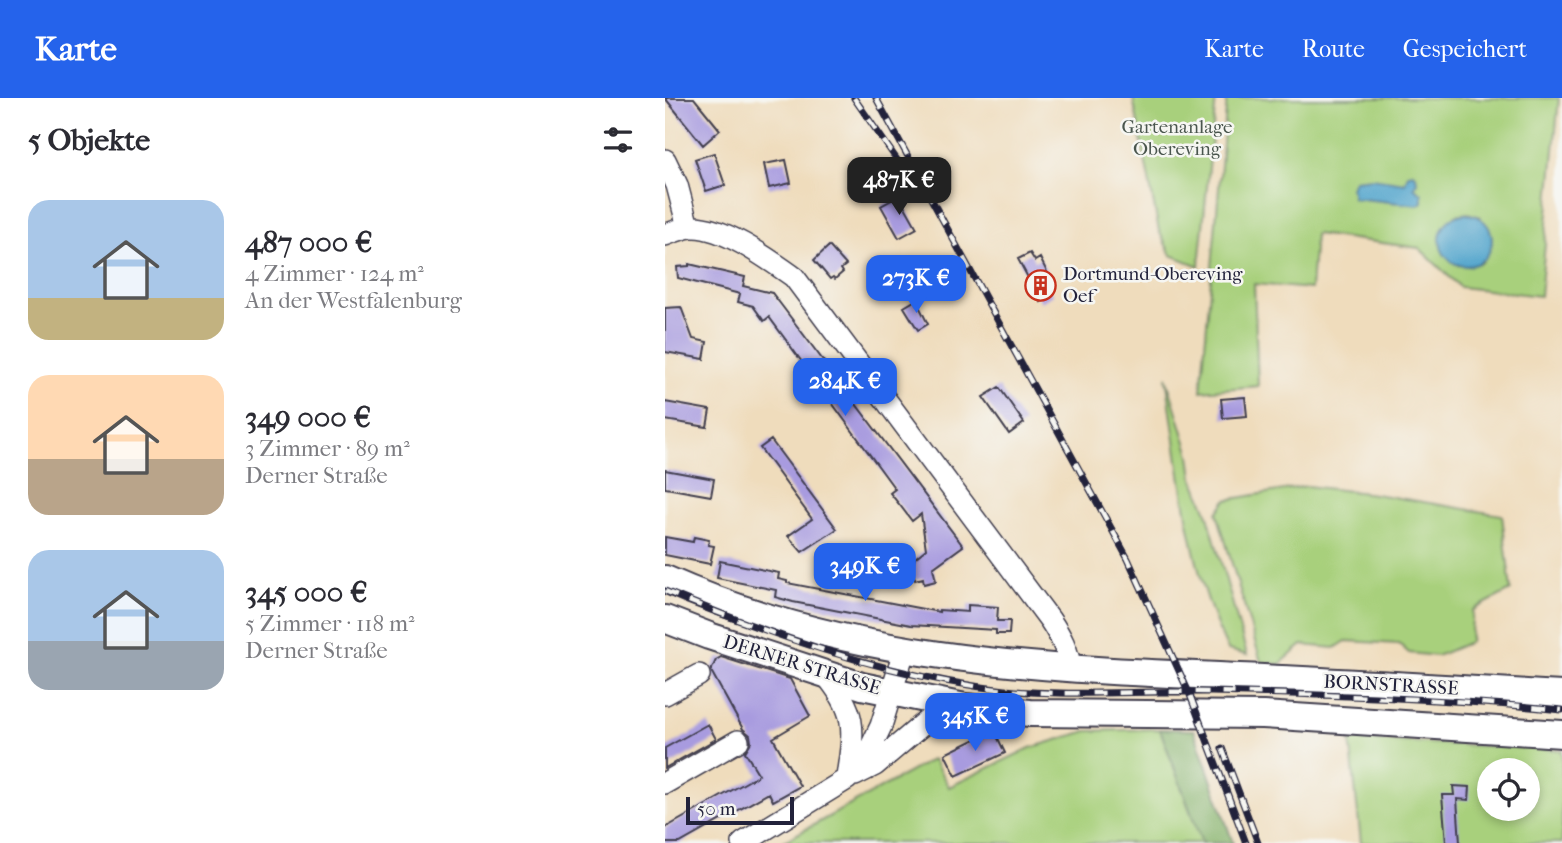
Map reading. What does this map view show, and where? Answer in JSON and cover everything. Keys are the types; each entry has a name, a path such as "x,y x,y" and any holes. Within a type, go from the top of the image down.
{"main road":[{"name":"DERNER STRASSE","path":"665,579 762,615 859,642 904,651 1070,669 1219,677"},
{"name":"DERNER STRASSE","path":"665,619 709,636 893,694 1030,713 1234,714"},
{"name":"BORNSTRASSE","path":"1219,677 1562,695"},
{"name":"BORNSTRASSE","path":"1234,714 1562,734"}],"street":[{"path":"665,160 677,185 688,227"},
{"path":"665,235 688,227 722,234 759,252 794,278 1050,620 1062,638 1070,669"},
{"path":"847,779 871,747 893,694 904,651"},
{"path":"825,674 840,692 852,718 847,779"},
{"path":"665,694 699,675"},
{"path":"743,843 847,779 875,765 928,720 965,706"},
{"path":"665,783 738,741"}],"green space":[{"name":"Gartenanlage Obereving","path":"1133,98 1216,98 1199,266 1171,255 1159,231"},
{"path":"1227,98 1559,98 1540,296 1460,287 1419,248 1315,234 1311,289 1254,284 1258,386 1201,391","holes":["1468,213 1481,217 1482,262 1469,266 1458,265 1455,215"]},
{"path":"1166,377 1190,455 1193,478 1207,512 1247,655 1228,650 1203,585 1187,516"},
{"path":"1307,486 1502,515 1511,590 1473,610 1470,642 1437,656 1409,653 1399,644 1346,641 1335,648 1302,645 1280,664 1261,662 1217,513 1226,500"},
{"path":"1160,729 1202,843 781,843 933,759 949,787 1030,748 1087,731"},
{"path":"1160,729 1194,730 1233,843 1202,843"},
{"path":"1350,739 1562,750 1562,843 1361,843"}],"water":[{"path":"1413,173 1417,182 1414,187 1422,194 1422,202 1418,205 1353,198 1351,188 1354,180 1372,178 1405,183 1408,174"},
{"path":"1466,214 1485,221 1492,240 1485,259 1466,266 1447,259 1440,240 1447,221"}],"building":[{"path":"665,98 694,98 720,130 703,145"},
{"path":"714,153 725,185 706,191 695,159"},
{"path":"786,160 791,183 769,188 764,164"},
{"path":"899,196 917,228 899,238 881,206"},
{"path":"829,246 846,265 835,279 830,279 814,260"},
{"name":"Dortmund-Obereving Oef","path":"1030,253 1035,261 1040,258 1047,272 1042,275 1053,295 1041,302 1018,259"},
{"path":"689,264 745,277 743,286 772,293 963,546 933,568 936,581 924,584 923,578 915,580 912,567 915,558 926,549 921,514 912,521 890,493 895,489 769,317 764,321 753,306 738,302 740,294 678,278 677,267"},
{"path":"916,300 928,324 918,330 904,307"},
{"path":"681,307 693,339 707,342 704,359 665,352 665,308"},
{"path":"999,387 1024,423 1009,434 983,397"},
{"path":"1245,397 1247,416 1223,418 1221,399"},
{"path":"665,402 710,410 707,427 665,420"},
{"path":"771,440 837,529 802,552 788,536 812,519 760,448"},
{"path":"665,470 714,479 711,496 665,488"},
{"path":"665,537 693,542 694,537 709,540 708,545 714,546 710,564 665,555"},
{"path":"720,561 779,573 778,579 787,583 939,612 968,612 968,605 998,607 997,621 1010,621 1009,634 996,634 996,630 911,625 793,602 775,597 776,590 717,578"},
{"path":"721,657 790,679 810,716 773,738 800,786 773,801 769,793 680,843 665,843 665,828 759,775 745,752 751,742 750,735 743,729 711,671 716,660"},
{"path":"708,724 716,739 665,768 665,748"},
{"path":"994,730 1005,753 956,776 945,754"},
{"path":"1453,786 1470,787 1469,800 1457,799 1460,843 1446,843 1442,795 1454,795"}],"railway":[{"path":"854,98 911,180"},
{"path":"876,98 1128,559 1190,695 1246,843"},
{"path":"665,591 789,638 875,665 919,676 1005,690 1344,696 1562,710"},
{"path":"1222,748 1258,843"}],"place":[{"name":"Dortmund-Obereving Oef","path":"1040,285"}]}
